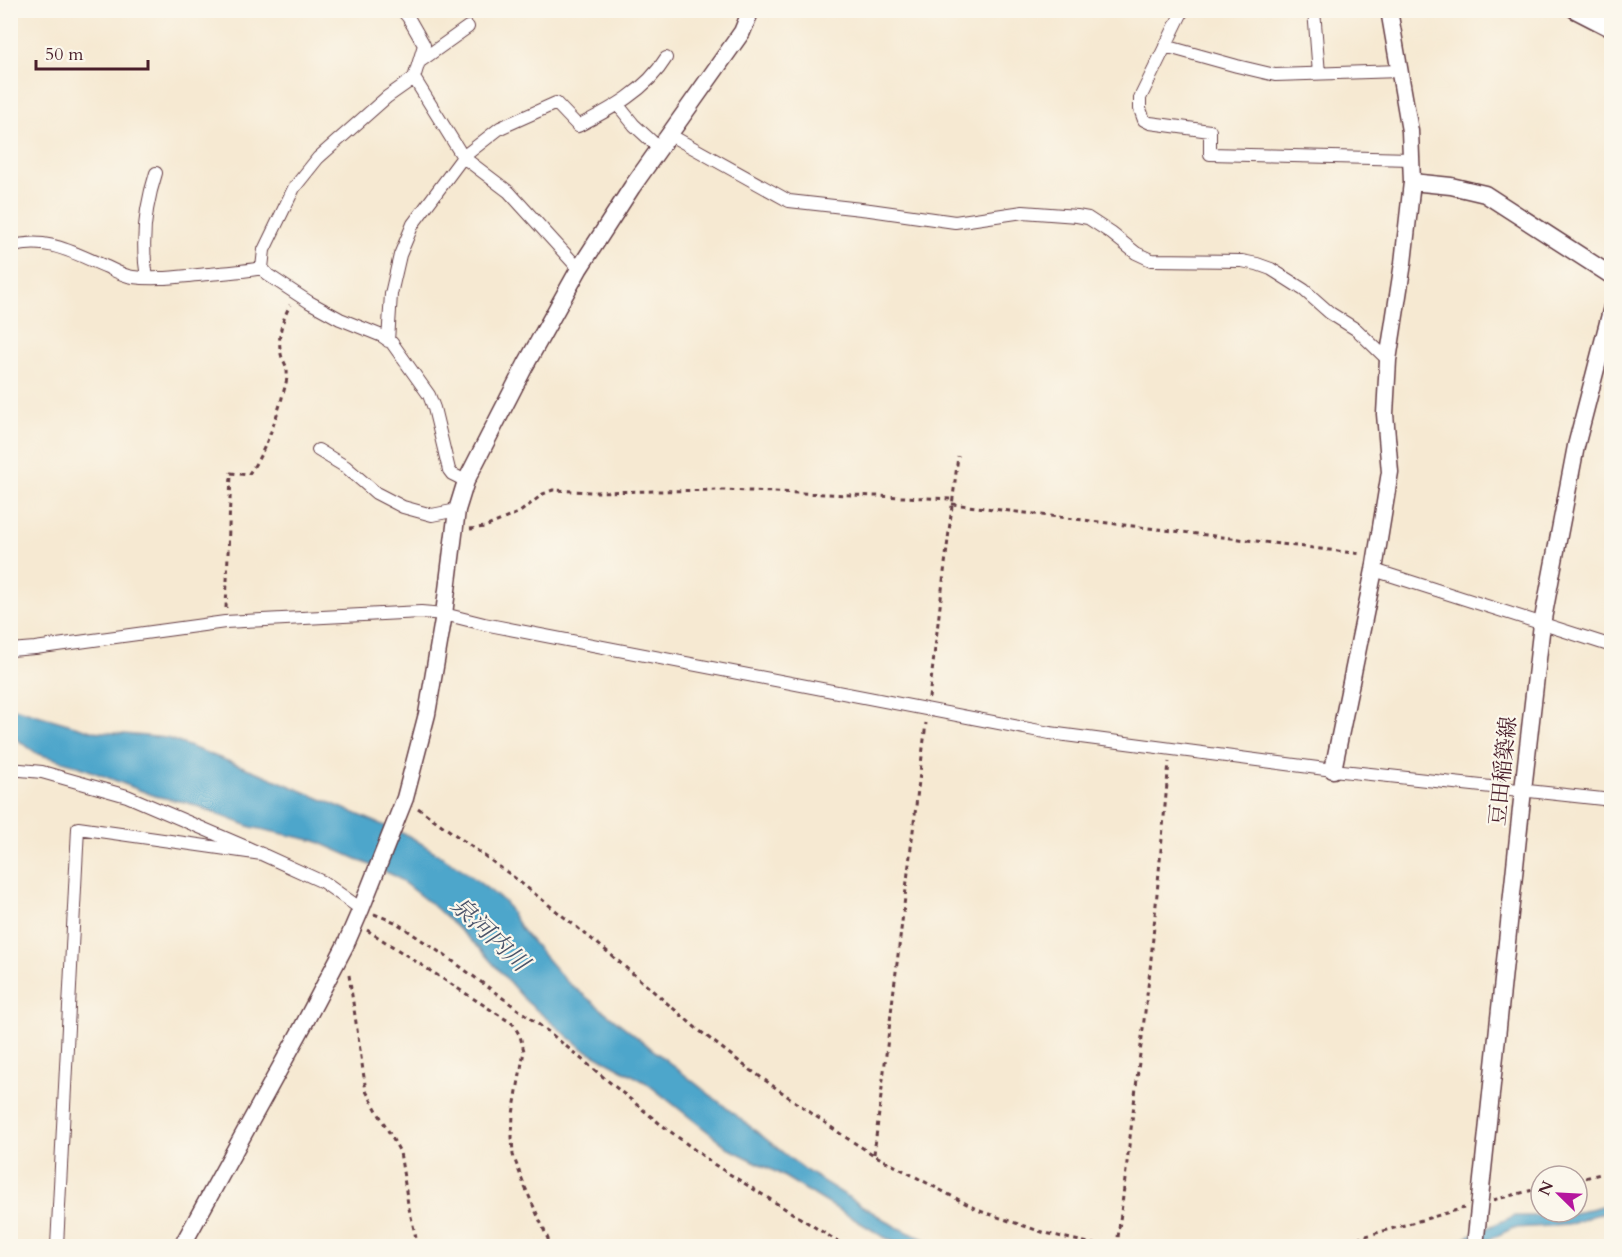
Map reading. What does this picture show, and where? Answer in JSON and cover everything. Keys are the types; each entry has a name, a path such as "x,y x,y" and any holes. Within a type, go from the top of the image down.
{"street":[{"path":"402,10 424,45 414,78 387,97 318,159 294,188 264,250 262,268 268,275 296,294 340,319 382,336 400,352 429,395 449,470 466,481"},
{"path":"182,1246 345,946 403,802 427,714 444,614 453,531 466,481 526,364 579,269 632,187 742,32 751,10"},
{"path":"1183,10 1140,98 1140,109 1144,120 1150,123 1210,131 1210,154 1411,159"},
{"path":"1314,10 1319,74"},
{"path":"1333,770 1375,563 1390,472 1385,414 1388,360 1403,263 1412,182 1410,131 1389,10"},
{"path":"1575,10 1611,29"},
{"path":"419,62 468,27"},
{"path":"1165,46 1275,75 1400,71"},
{"path":"388,341 391,294 400,255 413,224 463,157 500,128 556,103 578,126 618,105 648,81 659,70 666,58"},
{"path":"414,78 463,157 509,192 579,269"},
{"path":"618,105 634,125 660,149"},
{"path":"670,135 789,201 955,222 1023,212 1077,216 1088,218 1136,253 1151,260 1242,261 1257,264 1271,269 1304,290 1330,314 1357,330 1388,360"},
{"path":"147,278 144,258 145,228 148,199 156,173"},
{"path":"1412,182 1451,186 1485,194 1611,276"},
{"path":"10,247 40,243 56,246 130,277 147,278 262,268"},
{"name":"豆田稲築線","path":"1475,1246 1542,624 1576,446 1611,307"},
{"path":"318,450 346,467 376,492 403,507 432,515 457,510"},
{"path":"1375,563 1542,624 1611,646"},
{"path":"10,650 225,622 421,612 444,614 484,624 1050,733 1333,770 1611,800"},
{"path":"10,769 42,772 127,796 323,882 358,916"},
{"path":"57,1246 78,828 262,854"}],"path":[{"path":"225,622 231,473 248,475 262,453 277,416 288,368 282,357 279,341 281,327 296,294"},
{"path":"874,1155 958,456"},
{"path":"453,531 485,527 520,512 543,494 554,490 591,492 724,490 953,499"},
{"path":"952,504 1375,563"},
{"path":"1117,1246 1150,970 1170,749"},
{"path":"403,802 511,875 603,948 696,1028 845,1137 874,1155 980,1210 1045,1233 1102,1246"},
{"path":"358,916 513,1024 520,1036 524,1051 513,1114 513,1155 549,1246"},
{"path":"358,916 395,922 454,962 550,1034 659,1123 715,1165 845,1246"},
{"path":"345,946 366,1090 400,1152 416,1246"},
{"path":"1589,1177 1611,1171"},
{"path":"1331,1246 1529,1191"}],"water":[{"name":"泉河内川","path":"10,707 92,731 167,738 262,774 411,837 460,868 505,902 521,929 566,981 805,1170 896,1227 940,1246 902,1246 778,1173 730,1149 645,1082 582,1048 527,1002 480,949 436,908 395,876 316,841 251,827 189,803 155,796 73,764 38,754 11,735"},
{"path":"1611,1203 1611,1211 1589,1217 1589,1210"},
{"path":"1514,1216 1529,1216 1529,1224 1572,1224 1513,1228 1476,1246 1450,1246 1466,1237"}]}
